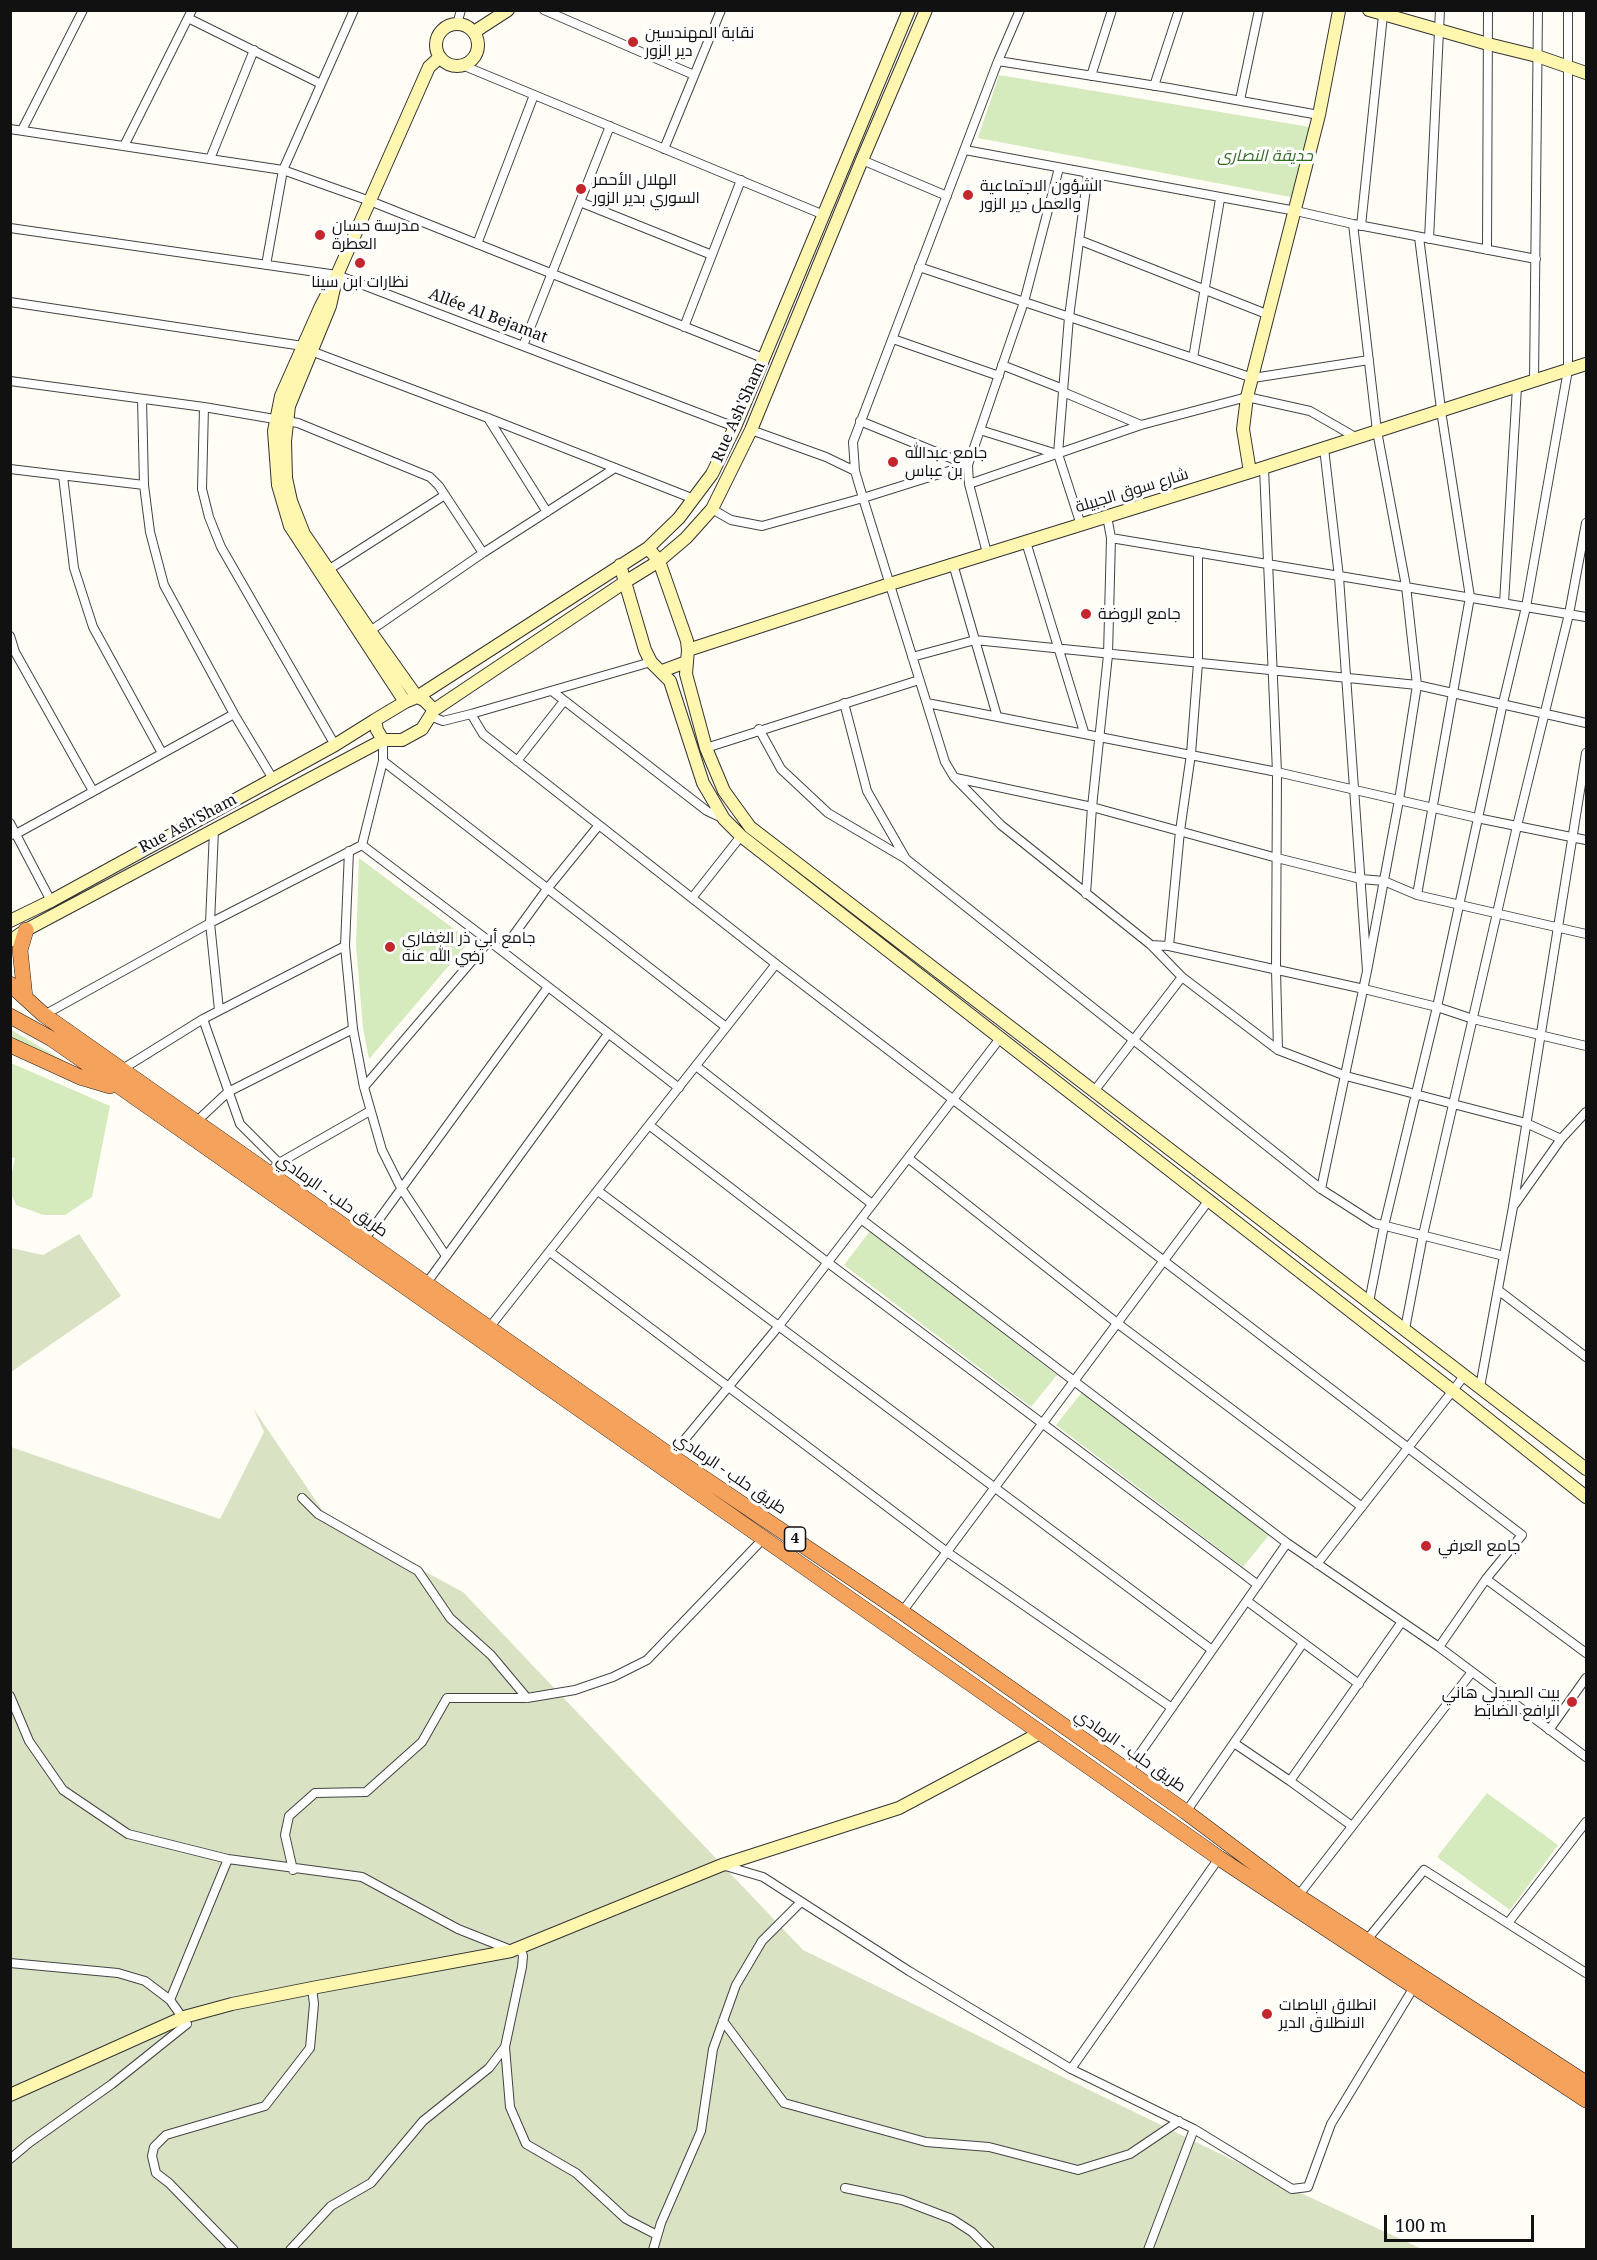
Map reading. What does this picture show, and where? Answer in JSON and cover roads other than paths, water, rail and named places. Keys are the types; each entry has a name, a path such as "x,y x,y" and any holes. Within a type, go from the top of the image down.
{"highway":[{"path":"25,997 20,950 26,930"},
{"name":"طريق حلب - الرمادي","path":"10,984 44,1015 121,1070 196,1122 274,1168 364,1240 489,1329 671,1456 902,1612 1186,1812 1298,1896 1587,2083"},
{"name":"طريق حلب - الرمادي","path":"10,1016 52,1039 1219,1858 1587,2100"},
{"path":"10,1045 80,1077 123,1089"}],"street":[{"path":"22,130 83,10"},
{"path":"457,24 461,10"},
{"path":"474,32 508,10"},
{"path":"544,10 694,75"},
{"path":"664,149 721,10"},
{"name":"Rue Ash'Sham","path":"10,921 51,901 335,745 417,696 648,548 679,518 712,474 735,426 909,10"},
{"name":"Rue Ash'Sham","path":"10,941 26,930 383,740 402,740 417,733 432,713 659,561 686,538 712,509 751,430 926,10"},
{"path":"1020,10 998,61 853,442 855,471 945,762 954,777 1001,825 1151,945 1182,977 1278,1050 1346,1076 1526,1123 1561,1139"},
{"path":"1091,76 1112,10"},
{"path":"1154,86 1179,10"},
{"path":"1240,100 1259,10"},
{"path":"1250,472 1243,429 1247,397 1319,115 1339,11 1331,10"},
{"path":"1369,10 1438,31 1537,56 1587,73"},
{"path":"1429,239 1440,10"},
{"path":"1487,250 1488,10"},
{"path":"1534,381 1538,10"},
{"path":"1369,1302 1384,1226 1414,1094 1437,1007 1477,818 1526,607 1568,370 1568,10"},
{"path":"266,265 283,170 354,11"},
{"path":"124,146 190,14 321,84"},
{"path":"1322,1189 1364,989 1399,800 1417,685 1406,586 1377,432 1357,225 1383,15"},
{"path":"462,65 469,63 477,52 477,38 474,32 457,24 445,28 436,44 440,57 450,64 462,65 824,214"},
{"path":"210,159 254,50"},
{"path":"405,702 290,526 278,485 274,450 281,419 294,391 307,349 330,306 337,274 429,67 440,57"},
{"path":"998,61 1319,115"},
{"path":"477,244 534,95"},
{"path":"523,346 610,126"},
{"path":"10,129 283,170 370,201 763,358"},
{"path":"965,150 1220,199 1296,211 1536,259"},
{"path":"862,160 947,196"},
{"path":"987,553 969,484 968,465 1024,302 1059,168"},
{"path":"1081,525 1058,454 1070,317 1088,173"},
{"path":"684,327 741,180"},
{"path":"1193,358 1220,199"},
{"path":"580,202 712,255"},
{"name":"Allée Al Bejamat","path":"10,228 337,274 735,426"},
{"path":"1417,895 1470,597 1441,411 1419,237"},
{"path":"1079,240 1269,315"},
{"path":"919,267 1253,378 1369,360"},
{"path":"10,302 307,349 694,499"},
{"path":"893,339 999,376"},
{"name":"شارع سوق الجبيلة","path":"662,671 687,656 890,584 1264,468 1587,364"},
{"path":"1002,366 1141,425"},
{"path":"10,381 281,419 424,473 435,481 483,553"},
{"path":"1503,603 1517,387"},
{"path":"969,484 1141,425 1247,397 1310,411 1356,438"},
{"path":"142,399 144,485 150,532 164,585 234,714 273,779"},
{"path":"204,407 202,489 209,517 221,547 335,745"},
{"path":"488,418 546,512"},
{"path":"281,419 291,501 304,534 417,696 432,713 443,721 651,662"},
{"path":"860,421 968,465"},
{"path":"751,430 826,457 855,471"},
{"path":"980,430 1058,454"},
{"path":"1324,448 1339,577 1367,970"},
{"path":"712,509 731,520 762,526 863,498 968,465"},
{"path":"370,631 483,553 615,468"},
{"path":"1264,468 1277,772 1278,1050"},
{"path":"10,469 144,485"},
{"path":"63,476 74,568 93,627 162,753"},
{"path":"328,570 445,495"},
{"path":"1086,894 1092,807 1108,656 1111,538 1107,516"},
{"path":"1405,1329 1423,1235 1455,1104 1517,826 1569,614 1587,523"},
{"path":"1111,538 1587,617"},
{"path":"1026,542 1084,732"},
{"path":"648,548 659,561 687,656 686,674 706,748 724,791 750,826 1587,1469"},
{"path":"1169,946 1179,831 1191,754 1197,663 1198,552"},
{"path":"953,564 997,716"},
{"path":"620,565 645,650 651,662 670,681 704,783 724,819 741,836 1453,1390 1587,1497"},
{"path":"10,636 15,652 93,791"},
{"path":"912,657 975,640 1108,656 1417,685 1587,723"},
{"path":"706,748 759,729 919,680"},
{"path":"552,691 707,811 724,819"},
{"path":"517,761 564,701"},
{"path":"927,702 1191,754 1477,818 1587,840"},
{"path":"844,703 867,791 906,859"},
{"path":"13,834 234,714"},
{"path":"471,714 483,734 776,964 1522,1535 1486,1579 1439,1647"},
{"path":"362,846 383,761 383,740 377,730 375,720"},
{"path":"759,729 781,769 828,813 906,859 1322,1189 1374,1223 1504,1256"},
{"path":"1480,1387 1513,1207 1587,753"},
{"path":"383,761 726,1027"},
{"path":"954,777 1092,807 1277,858 1361,879 1384,881 1417,895 1587,934"},
{"path":"10,823 13,834 51,901"},
{"path":"502,951 599,825"},
{"path":"213,830 210,923 219,1010"},
{"path":"692,898 741,836"},
{"path":"44,1015 210,923 362,846"},
{"path":"362,846 679,1088"},
{"path":"349,851 345,946 353,1029 364,1087 382,1150 401,1188 446,1257"},
{"path":"364,1087 489,941"},
{"path":"1151,945 1169,946 1364,989 1437,1007 1473,1019 1587,1046"},
{"path":"121,1070 219,1010 345,946"},
{"path":"489,1329 776,964"},
{"path":"1095,1090 1182,977"},
{"path":"364,1240 548,987"},
{"path":"203,1019 240,1124 274,1168 370,1111"},
{"path":"196,1122 228,1092 353,1029"},
{"path":"426,1284 608,1034"},
{"path":"671,1456 778,1327 1001,1037"},
{"path":"696,1066 872,1204"},
{"path":"1513,1207 1561,1139 1587,1112"},
{"path":"649,1125 827,1262 1258,1585"},
{"path":"908,1158 1117,1323 1362,1507"},
{"path":"598,1191 1212,1650"},
{"path":"902,1612 1209,1200"},
{"path":"861,1219 1287,1543 1439,1647 1587,1757"},
{"path":"550,1252 947,1552 1172,1708"},
{"path":"1498,1290 1587,1357"},
{"path":"1317,1564 1465,1375"},
{"path":"302,1498 318,1514 418,1571 450,1618 491,1655 527,1698"},
{"path":"293,1869 285,1835 289,1816 315,1793 366,1792 422,1742 447,1698 527,1698 575,1690 613,1677 646,1660 763,1539"},
{"path":"1127,1772 1287,1543"},
{"path":"1486,1579 1587,1653"},
{"path":"1247,1601 1359,1684"},
{"path":"1290,1781 1401,1623"},
{"path":"1186,1812 1303,1643"},
{"path":"1298,1896 1472,1672"},
{"path":"1549,1730 1587,1678"},
{"path":"10,1696 29,1741 63,1790 128,1834 228,1859 362,1878 458,1929 515,1949 522,1956 522,1967 505,2047 510,2107 526,2144 576,2173 626,2219 657,2235"},
{"path":"10,2095 184,2018 232,2004 515,1949 722,1865 899,1808 1040,1733"},
{"path":"1234,1743 1352,1826"},
{"path":"1508,1923 1587,1821"},
{"path":"1071,2069 1219,1858"},
{"path":"170,2000 228,1859"},
{"path":"722,1865 763,1877 1071,2069 1194,2129 1292,2188 1308,2187 1331,2124 1414,1987"},
{"path":"1366,1941 1424,1870 1587,1973"},
{"path":"653,2250 657,2235 701,2131 713,2049 736,1984 762,1941 801,1902"},
{"path":"10,1963 118,1973 145,1981 170,2000 187,2024 112,2084 29,2142 10,2159"},
{"path":"234,2250 170,2183 156,2173 152,2156 154,2148 166,2135 265,2106 310,2048 314,2004 312,1988"},
{"path":"723,2021 784,2103 926,2142 989,2147 1078,2170 1130,2154 1179,2121"},
{"path":"290,2250 331,2206 371,2183 423,2121 489,2068 505,2047"},
{"path":"1148,2250 1194,2129"},
{"path":"845,2188 902,2200 952,2219 972,2232 990,2250"}],"place":[{"name":"نقابة المهندسين دير الزور","path":"633,42"},
{"name":"الهلال الأحمر السوري بدير الزور","path":"581,189"},
{"name":"الشؤون الاجتماعية والعمل دير الزور","path":"968,195"},
{"name":"مدرسة حسان العطرة","path":"320,235"},
{"name":"نظارات ابن سينا","path":"360,263"},
{"name":"جامع عبدالله بن عباس","path":"893,462"},
{"name":"جامع الروضة","path":"1086,614"},
{"name":"جامع أبي ذر الغفاري رضي الله عنه","path":"390,947"},
{"name":"جامع العرفي","path":"1426,1546"},
{"name":"بيت الصيدلي هاني الرافع الضابط","path":"1572,1702"},
{"name":"انطلاق الباصات الانطلاق الدير","path":"1267,2014"}],"park label":[{"name":"حديقة النصارى","path":"1265,156"}]}
